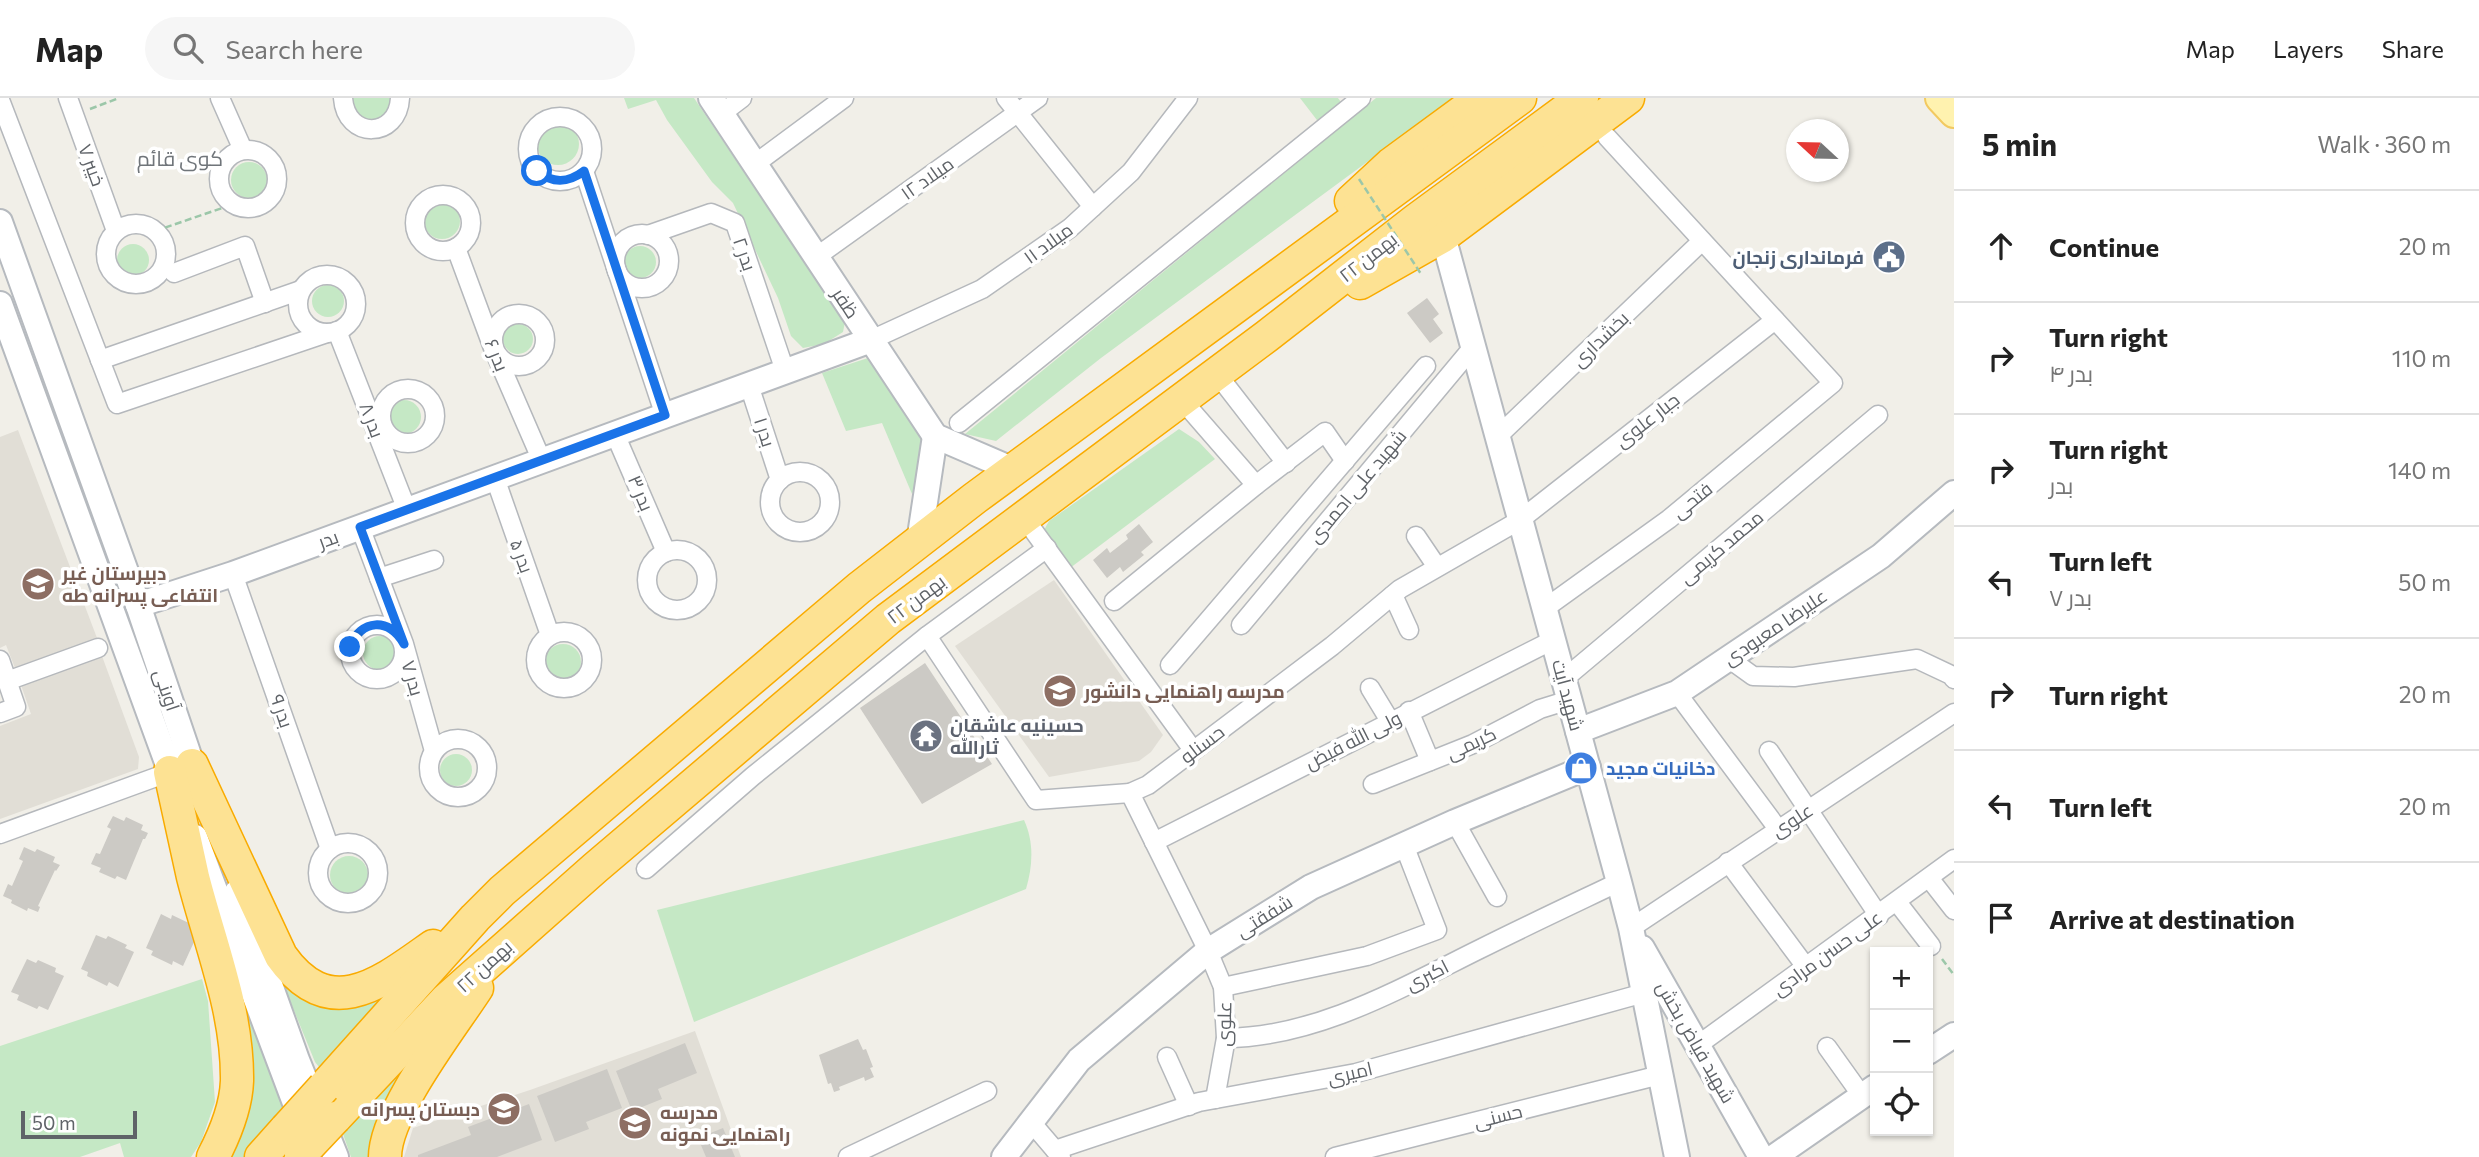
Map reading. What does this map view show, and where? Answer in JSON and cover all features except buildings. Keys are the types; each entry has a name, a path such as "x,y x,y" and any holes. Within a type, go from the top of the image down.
{"highway":[{"path":"1235,308 1391,164 1481,98"},
{"name":"۲۲ بهمن","path":"300,1149 324,1087 502,891 859,588 1014,470 1520,98"},
{"name":"۲۲ بهمن","path":"261,1157 300,1149 335,1118 446,1000 595,868 888,619 1025,519 1416,220 1582,98"},
{"path":"1267,336 1443,236 1628,98"},
{"path":"181,769 281,957 305,982 324,990 345,993 366,989 475,918"},
{"path":"181,769 193,877 223,982 234,1036 237,1083 227,1129 213,1157"},
{"path":"385,1157 391,1124 404,1100 503,949"}],"main road":[{"path":"1940,98 1954,113"},
{"name":"ظفر","path":"716,106 935,436"},
{"name":"آوینی","path":"0,222 138,605 181,769 279,1066 300,1149"},
{"name":"شهید آیت","path":"1443,236 1631,928 1677,1157"},
{"name":"آوینی","path":"2,316 336,1157"},
{"name":"بدر","path":"138,605 233,574 871,340"},
{"path":"919,542 935,436 1014,470"},
{"name":"علیرضا معبودی","path":"1578,731 1677,693 1881,556 1954,493"},
{"name":"شفقتی","path":"1004,1157 1079,1060 1208,951 1311,887 1455,822 1588,767"},
{"name":"شهید فیاض بخش","path":"1631,928 1761,1157"},
{"path":"1933,1049 1954,1035"},
{"path":"1774,1157 1868,1092"}],"street":[{"path":"220,98 243,150"},
{"path":"343,98 347,116 353,123 370,130 380,128 395,117 400,98"},
{"path":"716,106 742,98"},
{"path":"755,164 844,98"},
{"path":"1006,98 1093,207"},
{"name":"میلاد ۱۲","path":"816,257 1038,98"},
{"name":"میلاد ۱۱","path":"871,340 982,289 1070,228 1131,172 1188,98"},
{"path":"959,423 1361,98"},
{"path":"0,100 117,404 332,332 346,325 355,309 355,300 347,283 331,275 323,275 306,283 298,300 302,319 309,327 317,331 332,332"},
{"name":"خیبر ۷","path":"71,106 116,231"},
{"path":"1606,137 1775,320"},
{"path":"243,150 253,150 269,159 277,175 277,184 268,200 260,205 242,208 234,204 221,189 220,169 225,160 243,150"},
{"path":"584,171 665,415"},
{"name":"بدر ۲","path":"649,235 711,214 735,223 785,371"},
{"path":"135,224 155,231 165,248 165,259 156,276 139,284 121,281 108,267 106,248 116,231 135,224"},
{"path":"649,235 659,241 668,252 668,270 658,284 640,288 624,282 617,271 616,257 624,242 631,237 649,235"},
{"name":"بخشداری","path":"1497,437 1702,241"},
{"path":"174,273 245,246 265,303"},
{"name":"بدر ۶","path":"456,248 493,348 542,461"},
{"path":"100,360 301,290"},
{"name":"فتحی","path":"1544,609 1669,519 1833,383 1775,320"},
{"name":"جبار علوی","path":"1520,520 1775,320"},
{"name":"بدر ۸","path":"332,332 378,422 407,510"},
{"name":"شهید علی احمدی","path":"1241,625 1473,347"},
{"path":"1170,665 1426,366"},
{"path":"1217,374 1286,463"},
{"name":"بدر ۱","path":"749,384 780,480"},
{"path":"1182,400 1256,485"},
{"name":"محمد کریمی","path":"1567,690 1878,415"},
{"path":"1114,601 1325,432 1345,461"},
{"name":"بدر ۳","path":"615,434 666,552"},
{"name":"بدر ۵","path":"495,478 550,635"},
{"path":"1025,519 1193,750"},
{"name":"حسنلو","path":"1130,793 1148,785 1332,646 1393,595 1520,520"},
{"name":"بدر ۷","path":"360,527 404,644 434,751"},
{"path":"1416,536 1437,567"},
{"path":"646,869 753,776 926,636 1046,548"},
{"path":"379,578 434,560"},
{"name":"بدر ۹","path":"233,574 330,849"},
{"path":"1393,595 1409,630"},
{"path":"926,636 1036,800 1130,793 1208,951"},
{"name":"ولی الله فیض","path":"1154,842 1553,640"},
{"path":"7,681 98,648"},
{"path":"1728,658 1753,676 1794,677 1917,659 1954,679"},
{"path":"0,660 16,708 0,713"},
{"path":"1370,688 1391,721"},
{"name":"کریمی","path":"1373,784 1473,744 1540,709 1567,690"},
{"path":"1677,693 1777,829"},
{"path":"1409,711 1430,761"},
{"name":"علوی","path":"1631,928 1954,713"},
{"path":"1769,751 1879,916"},
{"path":"0,834 181,769"},
{"path":"1455,822 1497,897"},
{"path":"1223,987 1367,956 1437,930 1404,845"},
{"name":"علی حسن مرادی","path":"1698,1045 1954,859"},
{"path":"1728,862 1807,967"},
{"path":"1929,878 1954,910"},
{"name":"اکبری","path":"1226,1038 1253,1038 1344,1013 1619,882"},
{"path":"1897,902 1931,946"},
{"name":"علوی","path":"1208,951 1223,987 1226,1003 1226,1038 1215,1100"},
{"name":"امیری","path":"1058,1153 1189,1106 1356,1073 1644,993"},
{"path":"1827,1047 1868,1092"},
{"path":"1167,1057 1189,1106"},
{"name":"حسنی","path":"1335,1157 1660,1075"},
{"path":"848,1157 987,1091"},
{"path":"1031,1122 1058,1153"}],"path":[{"path":"71,106 119,98"},
{"path":"1359,179 1421,274"},
{"path":"155,231 234,204"},
{"path":"1931,946 1954,975"}],"shaded area":[{"name":"دبیرستان غیر انتفاعی پسرانه طه","path":"18,430 97,638 15,668 6,645 0,648 0,437"},
{"name":"مدرسه راهنمایی دانشور","path":"1054,580 1163,735 1151,752 1139,761 1049,777 955,646"},
{"path":"102,656 139,757 138,769 0,819 0,726 31,714 21,685"},
{"name":"مدرسه راهنمایی نمونه","path":"695,1031 741,1157 404,1157 413,1128 530,1090"}],"green space":[{"path":"353,98 391,98 389,108 384,114 371,120 359,114"},
{"path":"624,98 694,98 845,322 843,332 824,344 803,348 791,336 778,298 733,203 712,182 667,120 656,100 628,109"},
{"path":"1300,98 1338,98 1343,105 1320,124"},
{"path":"1376,98 1454,98 1101,358 996,441 965,434"},
{"path":"558,123 573,129 579,144 573,159 558,165 543,159 537,144 543,129"},
{"path":"249,162 261,168 267,180 261,192 249,198 237,192 231,180 237,168"},
{"path":"442,203 455,208 460,221 455,234 442,239 429,234 424,221 429,208"},
{"path":"133,244 144,249 149,260 144,271 133,276 122,271 117,260 122,249"},
{"path":"640,246 652,250 656,262 652,274 640,278 628,274 624,262 628,250"},
{"path":"328,285 339,290 344,301 339,312 328,317 317,312 312,301 317,290"},
{"path":"518,324 529,328 533,339 529,350 518,354 507,350 503,339 507,328"},
{"path":"871,357 922,441 919,478 912,494 882,423 846,431 822,373"},
{"path":"404,400 416,405 421,417 416,429 404,434 392,429 387,417 392,405"},
{"path":"1179,429 1199,442 1215,459 1070,568 1043,532 1049,521"},
{"path":"380,636 392,641 397,653 392,665 380,670 368,665 363,653 368,641"},
{"path":"563,644 576,649 581,662 576,675 563,680 550,675 545,662 550,649"},
{"path":"456,754 467,759 472,770 467,781 456,786 445,781 440,770 445,759"},
{"path":"1024,820 1030,837 1031,854 1026,889 694,1022 657,910"},
{"path":"349,856 363,861 368,875 363,889 349,894 335,889 330,875 335,861"},
{"path":"229,956 287,1113 247,1157 225,1157"},
{"path":"277,969 296,987 410,978 323,1072 315,1062"},
{"path":"202,979 208,1001 215,1102 201,1142 191,1157 124,1157 120,1143 80,1157 0,1157 0,1046"},
{"path":"444,1020 378,1157 351,1157 343,1134"}],"place":[{"name":"فرمانداری زنجان","path":"1889,257"},
{"name":"دبیرستان غیر انتفاعی پسرانه طه","path":"38,584"},
{"name":"مدرسه راهنمایی دانشور","path":"1060,691"},
{"name":"حسینیه عاشقان ثارالله","path":"926,736"},
{"name":"دخانیات مجید","path":"1581,768"},
{"name":"دبستان پسرانه","path":"504,1109"},
{"name":"مدرسه راهنمایی نمونه","path":"635,1123"}],"district":[{"name":"کوی قائم","path":"180,159"}],"route":[{"path":"350,647 359,631 376,625 393,630 404,644 360,527 665,415 584,171 566,181 555,181 545,178 537,171"}]}
